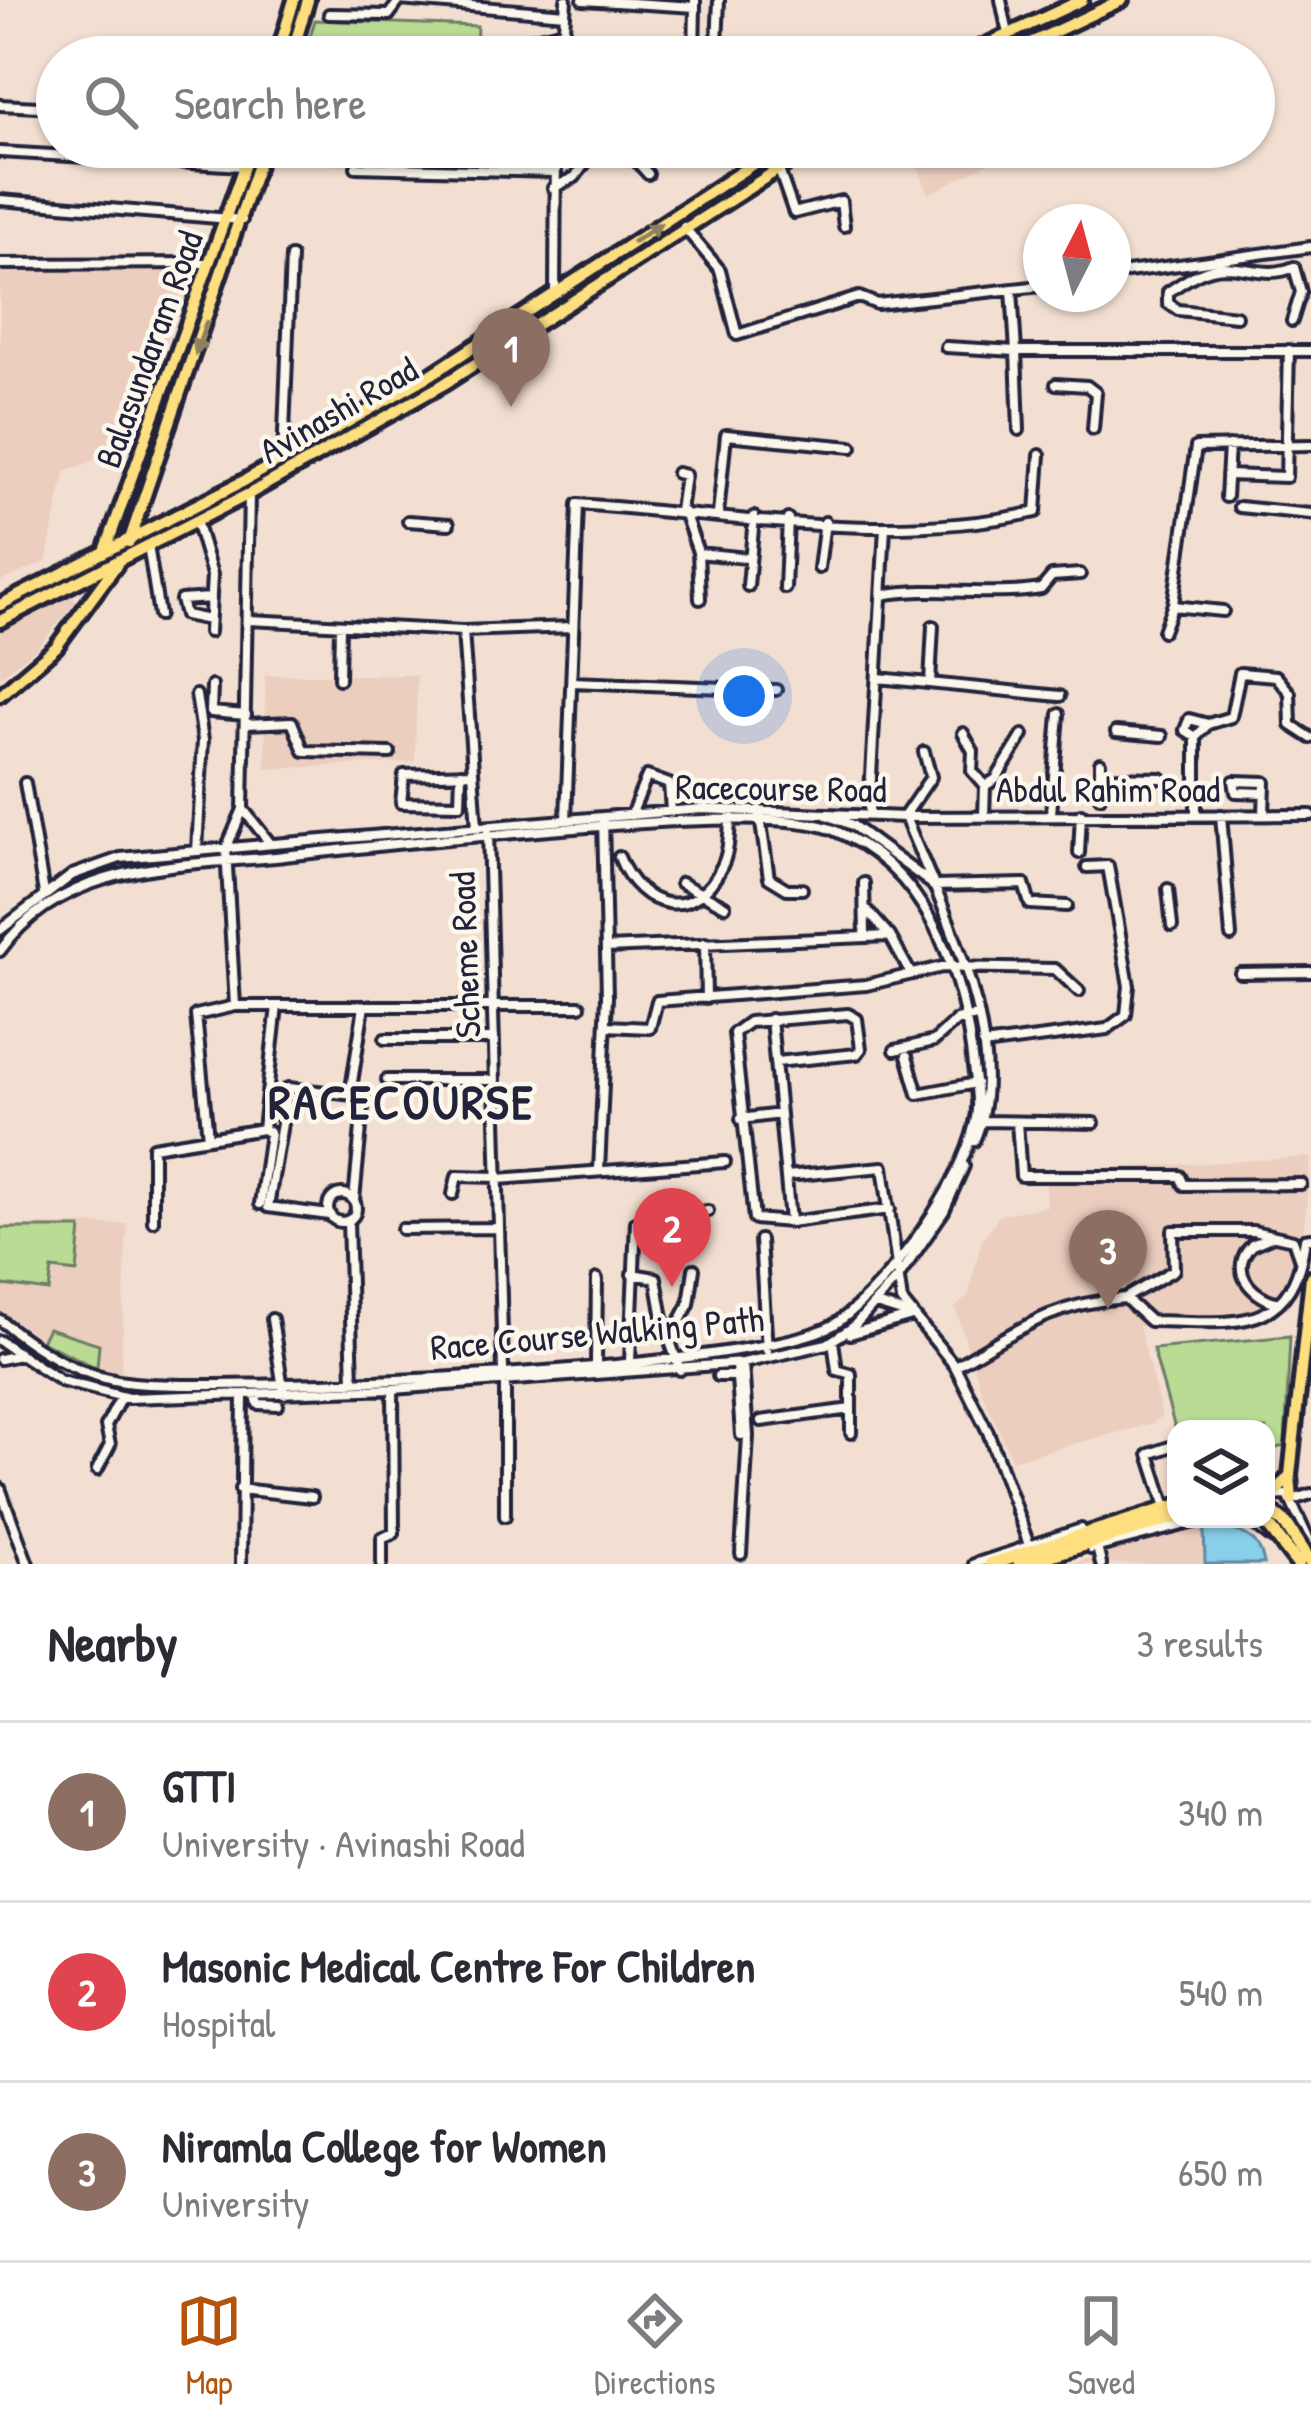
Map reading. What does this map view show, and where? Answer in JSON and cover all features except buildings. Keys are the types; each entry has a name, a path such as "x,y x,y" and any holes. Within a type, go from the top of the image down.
{"highway":[{"path":"991,1564 1167,1506"},
{"path":"1275,1516 1311,1563"},
{"path":"1020,1564 1167,1520"},
{"path":"1264,1528 1288,1562"}],"main road":[{"path":"283,36 294,0"},
{"path":"297,36 308,0"},
{"path":"1004,36 1052,6 1082,0"},
{"path":"1046,36 1122,0"},
{"name":"Balasundaram Road","path":"97,571 212,263 235,219 245,168"},
{"name":"Balasundaram Road","path":"0,695 56,647 130,539 256,168"},
{"name":"Avinashi Road","path":"0,605 283,459 555,295 748,168"},
{"name":"Avinashi Road","path":"0,621 249,494 444,384 778,168"},
{"path":"55,577 76,581 85,591 85,606"},
{"path":"1292,1500 1290,1475 1311,1277"},
{"path":"1275,1489 1290,1475"}],"street":[{"path":"329,14 389,15 400,0 565,14"},
{"path":"564,36 566,0"},
{"path":"583,0 695,4 694,36"},
{"path":"717,36 719,0"},
{"path":"1001,0 1008,34"},
{"path":"546,36 564,32"},
{"path":"0,105 36,107"},
{"path":"0,152 36,154"},
{"path":"396,168 554,172"},
{"path":"554,168 555,295"},
{"path":"553,188 582,168"},
{"path":"643,168 648,174"},
{"path":"778,168 794,213 842,201 844,226"},
{"path":"0,200 235,219"},
{"path":"684,227 720,270 737,335 859,297 877,304 1023,288"},
{"path":"1131,272 1311,247"},
{"path":"1292,321 1301,292 1295,249"},
{"path":"283,459 291,257"},
{"path":"0,264 212,263"},
{"path":"1236,316 1178,310 1168,303 1168,292 1193,275 1221,267 1279,274 1294,267"},
{"path":"1012,290 1018,430"},
{"path":"946,347 1311,350"},
{"path":"1227,475 1286,477 1289,350"},
{"path":"1056,384 1088,386 1096,393 1093,429"},
{"path":"718,514 727,435 852,447"},
{"path":"1226,497 1229,446"},
{"path":"1162,631 1172,606 1196,447 1311,446"},
{"path":"566,820 578,504 885,527 973,526 1036,512 1040,455"},
{"path":"676,473 685,475 682,512 698,553 700,599"},
{"path":"235,1006 226,849 244,809 249,494"},
{"path":"1239,507 1311,514"},
{"path":"748,586 754,517"},
{"path":"408,520 449,524"},
{"path":"785,588 788,520"},
{"path":"196,521 208,550 209,632"},
{"path":"819,568 824,522"},
{"path":"869,812 885,527"},
{"path":"148,545 159,615"},
{"path":"698,553 747,558"},
{"path":"882,595 907,590 1013,594 1041,590 1052,576 1080,574"},
{"path":"210,620 185,615 181,600 211,598"},
{"path":"1172,606 1223,611"},
{"path":"249,620 463,631 573,627"},
{"path":"339,679 340,625"},
{"path":"930,683 933,626"},
{"name":"Scheme Road","path":"463,631 473,773 484,830 503,1370"},
{"path":"1196,814 1196,736 1208,724 1232,717 1240,674 1276,676 1291,693 1291,725 1311,738"},
{"path":"878,678 1060,696"},
{"path":"572,682 776,690"},
{"path":"212,686 211,712 292,722 304,751 318,755 390,753"},
{"path":"196,695 202,740 196,851"},
{"path":"1051,814 1059,714"},
{"path":"1196,736 1185,730 1189,718 1208,724"},
{"path":"1116,732 1162,736"},
{"path":"963,734 973,751 972,771 985,786"},
{"path":"984,815 985,786 1023,735"},
{"path":"904,817 931,777 923,752"},
{"path":"1100,764 1100,797"},
{"path":"461,773 460,805 401,803 404,775 461,773 473,773"},
{"path":"631,814 647,776 670,784 671,812"},
{"path":"1100,777 1161,778"},
{"path":"25,783 44,892"},
{"path":"1264,793 1264,815"},
{"path":"244,809 271,844"},
{"path":"619,857 628,879 646,899 677,904 703,895 724,864 731,810"},
{"path":"758,810 769,878 787,889 802,889"},
{"name":"Racecourse Road","path":"0,930 72,875 120,858 631,814 758,810 904,817 965,969 983,1045 979,1082 983,1121 944,1211 876,1304 836,1339 767,1352 740,1363 393,1389 353,1386"},
{"path":"818,812 852,825 932,885 1024,884 1030,904 1067,905"},
{"path":"1079,853 1081,814"},
{"name":"Abdul Rahim Road","path":"904,817 1311,814"},
{"path":"1221,815 1231,935"},
{"path":"599,1172 606,1026 603,817"},
{"name":"Race Course Walking Path","path":"0,951 37,911 110,875 484,830 730,822 826,826 875,854 920,899 952,968 979,1082 975,1124 958,1167 895,1264 835,1325 767,1352 503,1370 353,1386 130,1384 71,1367 0,1320"},
{"path":"983,1045 1108,1029 1126,1016 1129,986 1108,866 1087,867"},
{"path":"681,883 724,906"},
{"path":"864,883 865,935"},
{"path":"1168,889 1172,926"},
{"path":"865,908 890,936 911,974"},
{"path":"606,948 890,936"},
{"path":"705,943 706,998"},
{"path":"606,1026 650,1028 653,1003 866,985 952,968 1054,969 1079,991"},
{"path":"1240,973 1311,972"},
{"path":"208,1138 196,1016 235,1006 580,1006"},
{"path":"262,1129 277,1006"},
{"path":"350,1095 364,1006"},
{"path":"776,1062 857,1054 862,1049 857,1019 848,1014 771,1019 739,1025 734,1033 754,1219 790,1222 890,1209"},
{"path":"895,1049 934,1041 966,1018 977,1016"},
{"path":"771,1019 790,1222"},
{"path":"386,1039 494,1039"},
{"path":"907,1056 918,1094 979,1082"},
{"path":"386,1080 495,1080"},
{"path":"288,1088 364,1096 354,1200 356,1213 338,1222 329,1215 268,1207 288,1088"},
{"path":"741,1119 781,1114"},
{"path":"983,1121 1094,1124"},
{"path":"1017,1122 1021,1175 1180,1176 1184,1185 1301,1184"},
{"path":"153,1221 153,1147 262,1129 270,1133 260,1204"},
{"path":"454,1194 457,1176 498,1178 725,1162"},
{"path":"786,1176 884,1168 900,1294 912,1316 955,1366 993,1445 1029,1545"},
{"path":"329,1215 329,1202 336,1196 354,1200"},
{"path":"630,1361 636,1222 709,1211"},
{"path":"0,1341 61,1381 122,1397 284,1394 353,1386 348,1221"},
{"path":"403,1229 499,1228"},
{"path":"955,1366 1044,1312 1079,1301 1125,1298 1174,1270 1173,1231 1293,1240 1301,1264"},
{"path":"1275,1236 1252,1244 1242,1264 1243,1279 1252,1292 1279,1304"},
{"path":"1125,1298 1150,1322 1248,1321 1289,1298 1305,1239 1311,1238"},
{"path":"760,1240 767,1352"},
{"path":"669,1340 689,1304 694,1269"},
{"path":"632,1274 656,1278 680,1370"},
{"path":"596,1364 597,1279"},
{"path":"876,1304 912,1316"},
{"path":"850,1433 851,1375 837,1370 836,1339 912,1316"},
{"path":"272,1319 284,1394"},
{"path":"0,1359 20,1355"},
{"path":"740,1363 742,1435"},
{"path":"740,1363 748,1436 741,1554"},
{"path":"718,1376 737,1376"},
{"path":"505,1516 506,1381"},
{"path":"382,1564 382,1538 394,1533 393,1389"},
{"path":"241,1564 243,1395"},
{"path":"256,1395 258,1404 278,1405"},
{"path":"98,1469 110,1445 106,1426 122,1397"},
{"path":"761,1421 850,1409"},
{"path":"1167,1448 1149,1454 1167,1493"},
{"path":"0,1488 28,1564"},
{"path":"240,1490 311,1497"},
{"path":"1275,1496 1292,1500 1311,1494"},
{"path":"1288,1562 1292,1549 1311,1545 1299,1526 1292,1500"},
{"path":"974,1564 1167,1505"},
{"path":"1271,1537 1291,1536 1299,1526"},
{"path":"1040,1564 1171,1528"},
{"path":"1264,1528 1288,1562"},
{"path":"1097,1547 1101,1564"}],"shaded area":[{"path":"918,168 979,168 929,194"},
{"path":"191,267 129,447 65,472 46,562 0,581 0,269"},
{"path":"72,595 76,602 38,647 0,677 0,630"},
{"path":"265,675 417,675 415,762 266,769"},
{"path":"1311,1157 1297,1297 1275,1301 1248,1321 1139,1326 1162,1416 1151,1424 1012,1460 983,1395 955,1308 968,1296 981,1242 999,1215 1047,1206 1045,1172"},
{"path":"127,1224 121,1375 73,1362 0,1310 0,1226"},
{"path":"1204,1528 1205,1564 1071,1564"}],"green space":[{"path":"315,20 477,26 477,36 310,36"},
{"path":"0,1228 81,1228 77,1272 52,1269 49,1291 3,1285 0,1300"},
{"path":"48,1328 99,1344 97,1368 41,1341"},
{"path":"1290,1336 1285,1446 1275,1448 1275,1420 1173,1420 1153,1349"}],"water":[{"path":"1204,1528 1234,1530 1250,1538 1264,1564 1205,1564"}],"place":[{"name":"GTTI","path":"511,407"},
{"name":"Masonic Medical Centre For Children","path":"672,1287"},
{"name":"Niramla College for Women","path":"1108,1309"}],"district":[{"name":"RACECOURSE","path":"402,1101"}]}
